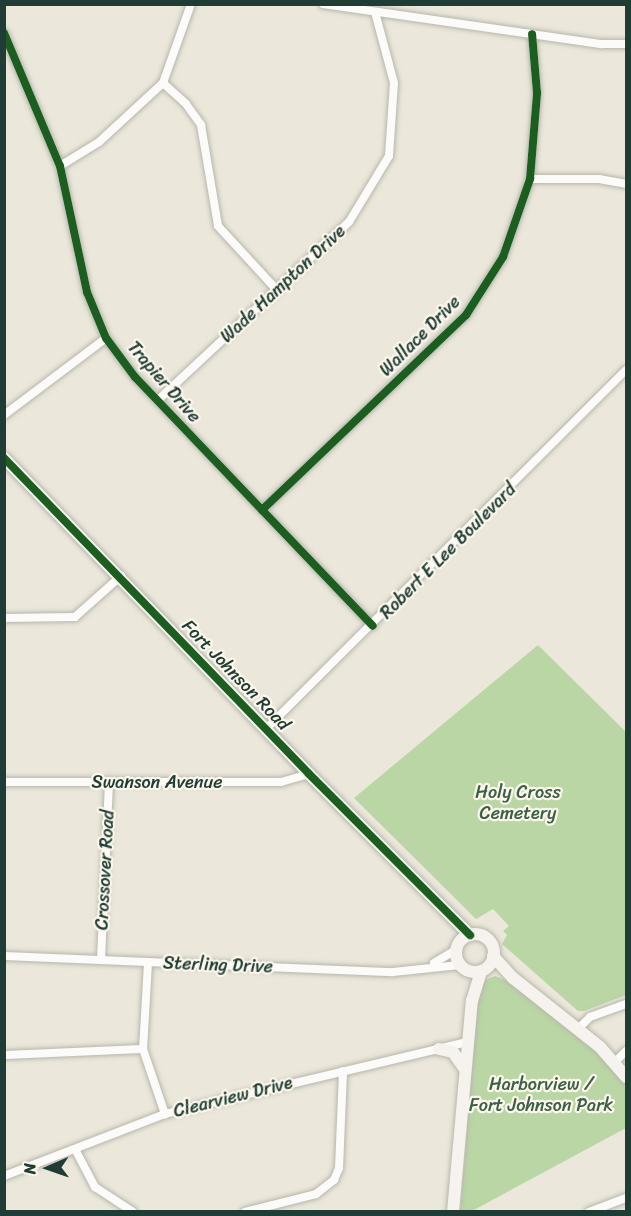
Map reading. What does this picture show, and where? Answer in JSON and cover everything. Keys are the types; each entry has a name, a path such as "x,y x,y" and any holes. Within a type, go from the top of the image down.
{"street":[{"path":"60,166 99,142 163,83 191,4"},
{"path":"322,4 532,34 627,44"},
{"name":"Wade Hampton Drive","path":"158,400 349,222 389,156 394,83 375,12"},
{"name":"Trapier Drive","path":"4,33 60,166 87,292 106,338 158,400 373,626"},
{"name":"Wallace Drive","path":"262,510 466,315 503,257 531,179 537,93 532,34"},
{"path":"163,83 186,104 201,125 218,226 276,289"},
{"path":"531,179 598,179 627,184"},
{"path":"4,415 106,338"},
{"name":"Robert E Lee Boulevard","path":"266,729 373,626 627,370"},
{"name":"Fort Johnson Road","path":"4,458 121,576 309,774 447,911 462,942 487,939 493,956"},
{"path":"4,618 75,617 121,576"},
{"name":"Swanson Avenue","path":"4,782 281,782 309,774"},
{"name":"Crossover Road","path":"101,959 109,781"},
{"path":"462,942 462,967 473,995"},
{"name":"Sterling Drive","path":"431,965 462,942"},
{"name":"Sterling Drive","path":"4,956 393,972 431,965 462,967"},
{"path":"453,1212 473,995 483,970 493,956 513,978 578,1029 615,1062 627,1077"},
{"path":"148,963 143,1049 165,1114"},
{"path":"462,967 513,978"},
{"path":"578,1029 590,1017 627,1004"},
{"name":"Clearview Drive","path":"4,1176 76,1151 165,1114 468,1042"},
{"path":"4,1055 143,1049"},
{"path":"440,1049 453,1052 465,1069"},
{"path":"615,1062 627,1051"},
{"path":"245,1212 316,1194 334,1180 339,1168 343,1071"},
{"path":"76,1151 95,1187 133,1212"},
{"path":"589,1212 627,1198"}],"green space":[{"name":"Holy Cross Cemetery","path":"538,645 626,732 626,995 584,1011 578,1011 502,944 507,935 503,931 509,926 493,909 476,919 354,798"},
{"name":"Harborview / Fort Johnson Park","path":"495,976 508,981 597,1051 625,1082 626,1128 472,1211 460,1212 479,988 483,981"}],"cycle path":[{"path":"4,33 60,166 87,292 106,338 135,377 373,626"},
{"path":"262,510 466,315 503,257 530,179 537,93 532,34"},
{"path":"4,458 309,774 470,935"}]}
